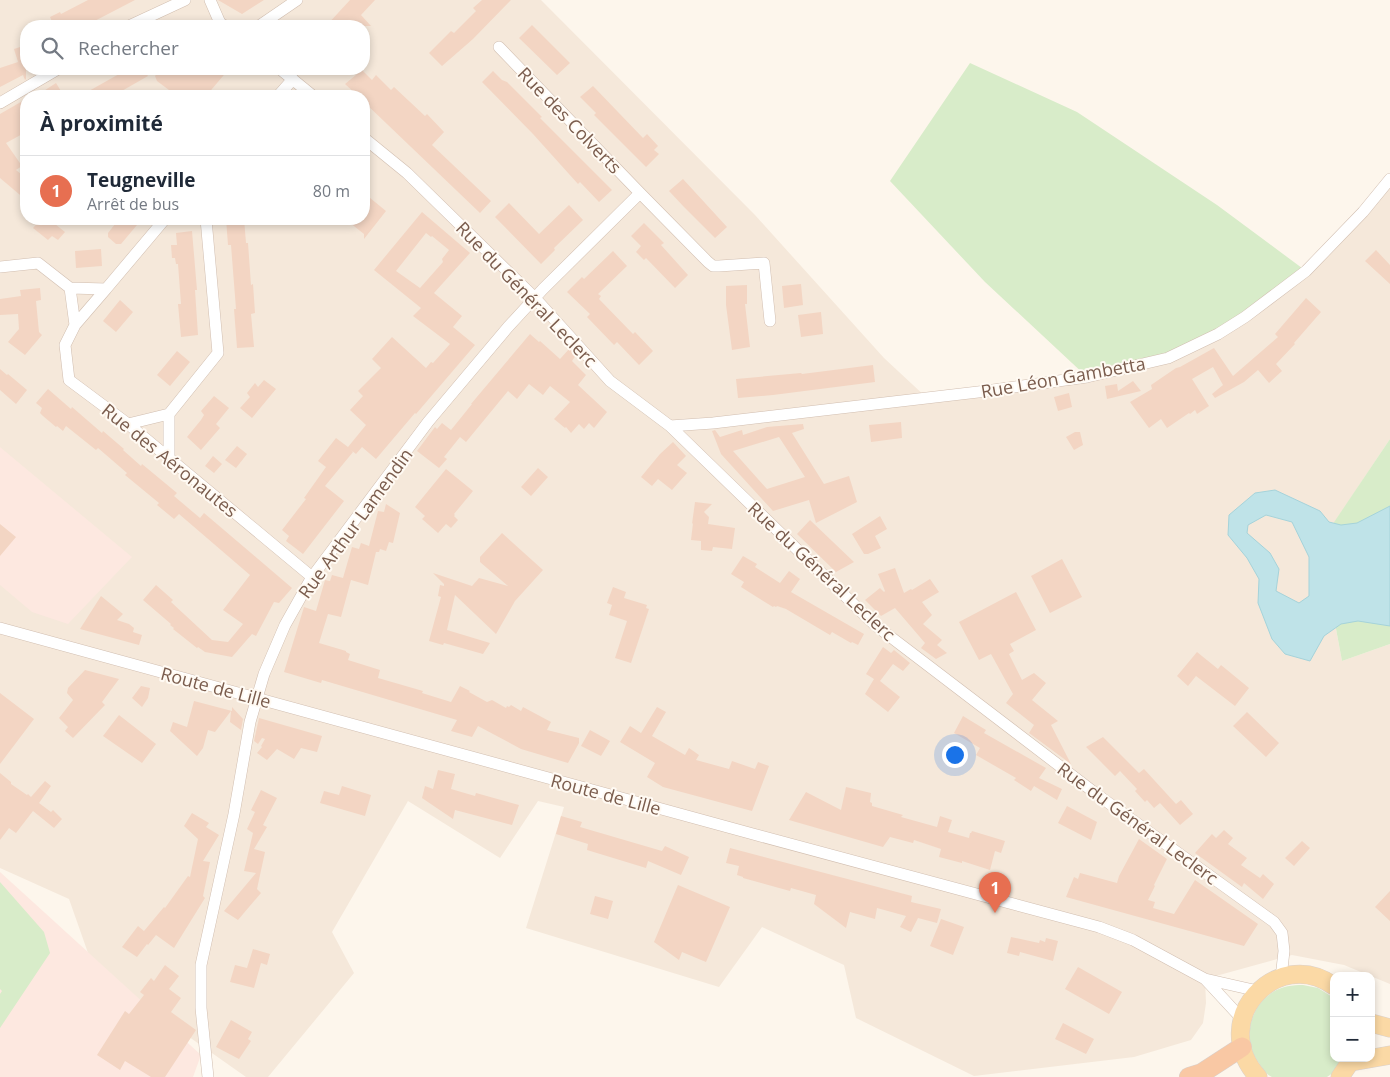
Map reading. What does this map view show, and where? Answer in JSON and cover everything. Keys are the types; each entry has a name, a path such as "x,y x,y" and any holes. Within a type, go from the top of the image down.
{"highway":[{"path":"1189,1077 1202,1073 1242,1047"}],"main road":[{"path":"1258,1077 1247,1062 1240,1033 1242,1019 1249,1003 1258,991 1271,982 1291,975 1320,978 1330,984"},
{"path":"1375,1024 1390,1028"},
{"path":"1375,1057 1390,1055"},
{"path":"1340,1077 1351,1062"}],"street":[{"path":"142,20 185,0"},
{"path":"210,0 219,20"},
{"path":"268,20 297,0"},
{"name":"Rue des Colverts","path":"499,47 712,266 764,263 770,321"},
{"path":"23,90 48,75"},
{"path":"288,75 306,90"},
{"path":"283,90 293,79"},
{"path":"0,104 20,92"},
{"name":"Rue du Général Leclerc","path":"370,143 407,173 535,298 610,381 670,426 876,625 1099,796 1274,922 1282,933 1284,951 1281,978"},
{"name":"Rue Léon Gambetta","path":"670,426 713,423 978,392 1087,377 1168,358 1218,334 1246,317 1306,271 1363,212 1390,179"},
{"name":"Rue Arthur Lamendin","path":"208,1077 201,1008 201,966 234,814 250,722 264,674 285,625 312,577 428,422 508,327 640,193"},
{"name":"Rue des Aéronautes","path":"160,225 75,326 66,345 69,380 128,424 312,577"},
{"path":"128,424 169,414 218,353 207,225"},
{"path":"0,267 38,263 70,288 106,289"},
{"name":"Rue des Aéronautes","path":"70,288 75,326"},
{"path":"169,414 169,458"},
{"name":"Route de Lille","path":"0,628 1099,927 1133,940 1205,979 1258,991"},
{"name":"Route de Lille","path":"1205,979 1242,1019"}],"shaded area":[{"path":"0,0 541,0 755,215 884,358 927,398 1087,377 1306,271 1390,179 1390,439 1320,544 1342,661 1390,644 1390,984 1375,978 1375,972 1361,972 1344,965 1292,955 1205,979 1206,1003 1203,1023 1191,1040 1134,1057 974,1076 856,1018 844,965 762,927 719,987 526,928 564,807 538,801 500,858 408,801 332,932 354,973 268,1077 246,1077 94,970 69,899 0,868"},
{"path":"0,447 132,557 68,624 32,612 0,585"},
{"path":"0,872 201,1055 193,1077 0,1077"}],"green space":[{"path":"970,63 1077,112 1217,205 1306,271 1246,317 1168,358 1087,377 985,282 890,181"},
{"path":"1390,439 1390,644 1342,661 1320,543"},
{"path":"0,882 44,932 50,953 0,1028 0,994 2,991 0,989"},
{"path":"1303,985 1318,988 1330,996 1330,1062 1342,1062 1327,1077 1272,1077 1266,1073 1254,1054 1250,1034 1251,1025 1258,1006 1273,992 1288,986"}],"water":[{"path":"1275,490 1320,511 1329,522 1341,525 1357,523 1390,506 1390,626 1358,621 1341,624 1324,636 1310,661 1285,654 1272,639 1258,603 1259,579 1247,558 1228,535 1229,515 1255,493","holes":["1266,515 1292,522 1309,557 1309,596 1299,603 1276,591 1279,569 1270,553 1247,533 1248,525"]}],"building":[{"path":"88,0 135,0 97,20 51,20 50,17 60,12 61,14"},
{"path":"218,0 264,0 242,14"},
{"path":"350,0 375,0 361,15 366,20 332,20"},
{"path":"482,0 511,0 473,39 442,66 429,53 451,31 454,33 476,11 473,8"},
{"path":"532,25 570,63 557,75 519,38"},
{"path":"20,47 20,75 23,75 0,87 0,68 18,62 14,49"},
{"path":"493,71 502,80 507,82 542,117 540,118 612,190 599,202 580,182 578,184 482,82"},
{"path":"117,75 148,76 124,90 91,90"},
{"path":"224,75 211,90 169,90 157,81 155,76"},
{"path":"356,75 367,75 372,80 376,75 391,90 394,87 425,116 427,114 444,132 432,145 491,201 480,213 370,108 370,90 352,90 345,84"},
{"path":"56,83 60,90 45,90"},
{"path":"593,86 643,138 647,134 658,146 654,150 659,154 646,167 594,115 596,113 580,97"},
{"path":"20,102 20,135 6,143 20,163 20,167 16,170 20,173 20,195 0,178 0,114"},
{"path":"683,179 727,227 715,238 669,191"},
{"path":"370,198 386,211 364,239 364,234 353,225 370,225"},
{"path":"509,203 539,234 569,205 583,220 554,248 555,250 541,264 495,217"},
{"path":"422,212 470,253 434,293 462,316 453,327 475,345 376,459 362,447 356,454 351,450 353,452 325,486 344,501 303,554 286,541 289,536 282,530 306,499 304,498 326,467 318,461 336,438 348,447 366,425 350,410 363,396 358,391 381,368 372,359 392,337 426,368 450,344 413,316 421,308 374,270","holes":["426,233 449,250 442,259 443,262 420,288 396,271"]},
{"path":"644,223 664,243 661,245 688,275 675,288 646,258 644,260 636,252 641,246 631,236"},
{"path":"36,225 56,225 65,232 58,240 52,236 48,240 33,228"},
{"path":"114,225 137,225 121,244 116,244 108,237 108,233"},
{"path":"226,225 244,225 246,243 248,243 251,285 253,284 255,313 251,314 254,347 237,348 231,245 228,245"},
{"path":"192,231 197,290 195,290 198,335 181,337 178,304 181,304 178,264 176,264 175,258 172,258 171,245 177,245 176,233"},
{"path":"101,249 102,266 76,268 75,251"},
{"path":"1376,250 1390,265 1390,284 1365,261"},
{"path":"613,251 627,266 598,294 601,296 599,299 633,334 635,332 653,351 639,365 617,342 614,345 587,317 590,314 567,292 582,277 584,279"},
{"path":"801,284 803,305 784,308 782,286"},
{"path":"747,285 747,304 745,304 750,347 732,350 726,305 726,286"},
{"path":"40,288 41,300 36,301 39,332 42,335 25,355 8,342 19,329 18,314 0,315 0,299 21,296 20,290"},
{"path":"1306,298 1321,312 1276,364 1282,371 1269,383 1258,370 1244,382 1215,398 1212,394 1223,385 1213,367 1192,379 1209,406 1197,414 1195,410 1189,413 1167,428 1161,419 1149,428 1130,402 1152,389 1151,385 1176,368 1214,348 1233,376 1278,337 1275,334"},
{"path":"120,300 133,312 116,332 103,321"},
{"path":"821,312 823,334 801,337 798,315"},
{"path":"530,334 560,359 570,348 576,355 572,361 586,375 578,385 607,412 594,428 589,423 584,429 579,424 571,433 554,419 570,402 550,386 543,395 529,384 517,399 508,391 466,442 460,437 444,457 447,459 439,468 417,451 435,427 437,429 442,423 451,430"},
{"path":"177,351 190,362 170,386 157,375"},
{"path":"873,365 875,382 738,398 736,379 802,374"},
{"path":"0,369 27,390 16,404 0,390"},
{"path":"264,380 276,389 252,418 240,408 250,397 247,393 255,383 258,387"},
{"path":"1133,381 1141,391 1107,399 1105,386 1117,384 1118,391"},
{"path":"48,389 102,433 103,431 141,466 142,464 177,493 174,496 200,518 204,513 292,588 279,603 274,602 256,636 252,634 232,657 205,652 197,648 173,629 171,624 143,600 156,585 173,600 171,602 212,640 228,642 243,624 223,610 250,575 179,514 174,519 157,505 159,503 125,475 127,473 98,448 96,450 66,426 63,431 56,427 43,416 40,413 42,408 36,403"},
{"path":"1069,393 1072,407 1058,411 1054,397"},
{"path":"214,396 229,408 216,424 220,428 201,450 187,437 204,415 201,411"},
{"path":"901,422 902,438 871,442 869,425"},
{"path":"803,424 804,429 792,433 824,484 849,476 857,502 816,523 809,500 773,511 721,454 712,431 715,430 720,437 742,430 743,435 767,427","holes":["779,437 805,477 767,489 733,451"]},
{"path":"1075,432 1080,432 1083,445 1074,450 1066,437"},
{"path":"673,442 686,456 677,465 687,473 672,490 658,479 652,486 641,477"},
{"path":"237,446 247,454 236,468 225,460"},
{"path":"213,456 222,464 214,473 205,466"},
{"path":"538,468 548,477 531,496 521,487"},
{"path":"446,469 473,491 454,514 458,520 451,528 446,524 438,533 422,519 425,516 415,507"},
{"path":"695,502 712,504 704,512 709,517 708,524 735,528 732,549 713,547 712,551 701,550 701,541 691,540"},
{"path":"386,504 400,513 393,543 389,542 386,551 380,549 379,552 376,552 368,585 351,580 341,617 328,614 319,643 346,651 350,654 348,660 380,670 378,678 423,691 422,693 451,702 460,686 487,702 492,700 506,708 511,705 521,711 523,707 551,722 547,730 579,738 579,743 568,763 521,749 478,726 472,737 451,731 457,720 322,680 321,683 284,672 304,607 316,611 325,580 330,581 332,575 343,578 352,547 359,549 361,543 369,546 378,511 384,512"},
{"path":"880,516 887,529 875,536 881,548 864,554 852,534"},
{"path":"810,520 854,562 836,572 797,534"},
{"path":"0,524 16,537 0,556"},
{"path":"502,533 543,570 515,601 496,634 455,595 447,630 490,643 483,654 444,643 443,645 429,641 441,597 438,596 440,585 444,586 433,573 472,586 479,578 508,586 480,562 480,557"},
{"path":"743,556 757,564 755,567 780,583 789,571 800,579 791,592 864,634 858,645 832,632 830,635 786,609 777,606 773,607 741,587 744,582 731,574"},
{"path":"1062,559 1082,597 1050,613 1031,576"},
{"path":"895,568 904,593 930,579 939,592 922,602 932,615 923,624 942,640 937,645 947,653 936,659 921,648 925,643 895,608 881,616 865,600 880,588 885,591 878,574"},
{"path":"613,587 626,592 624,598 647,605 646,608 649,609 631,663 615,658 627,621 609,615 612,605 607,603"},
{"path":"1016,592 1036,630 1010,644 1014,651 1009,654 1022,680 1034,673 1046,683 1032,700 1058,721 1051,725 1071,764 1029,733 1034,725 1006,703 1013,694 991,654 979,660 959,622"},
{"path":"101,596 123,614 117,620 129,624 134,628 133,632 142,635 139,645 80,629"},
{"path":"883,647 891,653 894,650 910,663 903,671 893,664 880,681 900,697 888,712 865,694 874,679 866,674"},
{"path":"1197,652 1218,669 1221,665 1249,688 1235,706 1196,676 1188,686 1177,676"},
{"path":"85,670 119,679 102,702 105,705 73,738 65,731 68,727 59,718 73,700 67,693 68,688"},
{"path":"141,686 150,688 148,698 142,707 132,698"},
{"path":"0,693 34,719 0,764"},
{"path":"194,701 232,711 232,707 243,719 241,730 230,722 231,711 215,732 208,730 203,748 197,756 170,731 173,722 187,727"},
{"path":"657,707 666,712 652,736 685,755 689,748 699,755 696,760 729,769 732,761 755,769 758,762 769,766 752,811 663,787 647,777 655,763 620,742 630,726 641,733"},
{"path":"1247,712 1279,743 1266,757 1233,726"},
{"path":"119,715 156,744 142,763 103,736"},
{"path":"963,716 986,730 984,733 1046,768 1039,778 1062,789 1057,800 1034,786 1031,791 1014,780 1016,778 976,755 980,748 954,733"},
{"path":"259,718 322,736 317,752 301,748 294,759 277,749 267,760 257,753 265,739 262,738 258,744 254,741"},
{"path":"590,730 610,741 601,756 581,746"},
{"path":"1103,737 1139,773 1144,769 1176,804 1181,800 1193,814 1180,825 1160,803 1154,808 1147,800 1145,802 1135,791 1137,789 1120,771 1115,776 1086,747"},
{"path":"438,770 455,774 451,789 475,796 476,793 519,805 512,825 455,810 453,819 422,798 425,786 433,789"},
{"path":"0,773 11,784 31,797 45,781 51,786 39,803 51,812 53,810 62,819 54,828 33,811 16,833 9,828 0,840"},
{"path":"342,786 371,795 365,816 320,803 324,791 339,795"},
{"path":"846,787 871,793 870,802 872,806 903,815 901,817 937,827 940,816 952,820 948,832 969,838 972,831 1005,841 1001,853 995,851 990,870 962,861 962,863 939,857 941,849 914,840 913,843 890,837 883,847 789,820 806,792 841,810"},
{"path":"261,790 277,798 263,825 267,827 254,849 265,852 257,889 261,893 238,920 224,911 256,873 244,871 253,833 247,829 255,812 251,810"},
{"path":"1067,806 1097,822 1091,840 1058,823"},
{"path":"192,813 209,823 206,827 219,835 203,861 210,862 203,896 205,898 174,948 156,935 137,957 122,947 138,926 144,931 165,908 188,876 190,877 198,839 184,826"},
{"path":"561,816 582,822 580,827 662,851 665,846 689,857 681,875 648,861 646,868 587,850 588,844 556,834"},
{"path":"1224,830 1233,838 1228,844 1247,858 1241,865 1260,878 1263,874 1274,884 1263,899 1244,883 1242,887 1195,853 1212,834 1216,838"},
{"path":"1139,839 1167,859 1148,900 1155,902 1153,908 1174,914 1195,880 1258,924 1244,946 1066,897 1074,877 1078,879 1080,873 1117,883"},
{"path":"1302,841 1310,848 1294,866 1285,858"},
{"path":"730,848 912,896 911,902 941,909 937,923 918,918 911,932 900,927 906,916 877,908 875,919 850,912 846,928 814,904 816,895 791,888 790,891 737,875 739,866 726,863"},
{"path":"678,885 730,907 706,962 682,952 679,960 654,942"},
{"path":"1390,891 1390,921 1375,907"},
{"path":"595,896 613,901 608,919 590,914"},
{"path":"941,919 964,927 953,955 930,946"},
{"path":"1011,937 1039,943 1040,940 1045,942 1046,938 1058,941 1053,961 1020,952 1019,956 1007,953"},
{"path":"253,949 270,954 267,965 261,963 254,988 230,982 235,965 247,968"},
{"path":"165,965 179,976 169,989 181,998 171,1012 196,1030 165,1077 151,1077 125,1061 120,1070 97,1055 125,1011 129,1014 144,995 140,992 151,978 154,981"},
{"path":"1078,967 1122,992 1109,1014 1065,989"},
{"path":"231,1020 252,1032 248,1039 251,1041 239,1059 216,1047"},
{"path":"1063,1023 1094,1039 1086,1054 1055,1039"}],"place":[{"name":"Teugneville","path":"995,913"}]}
